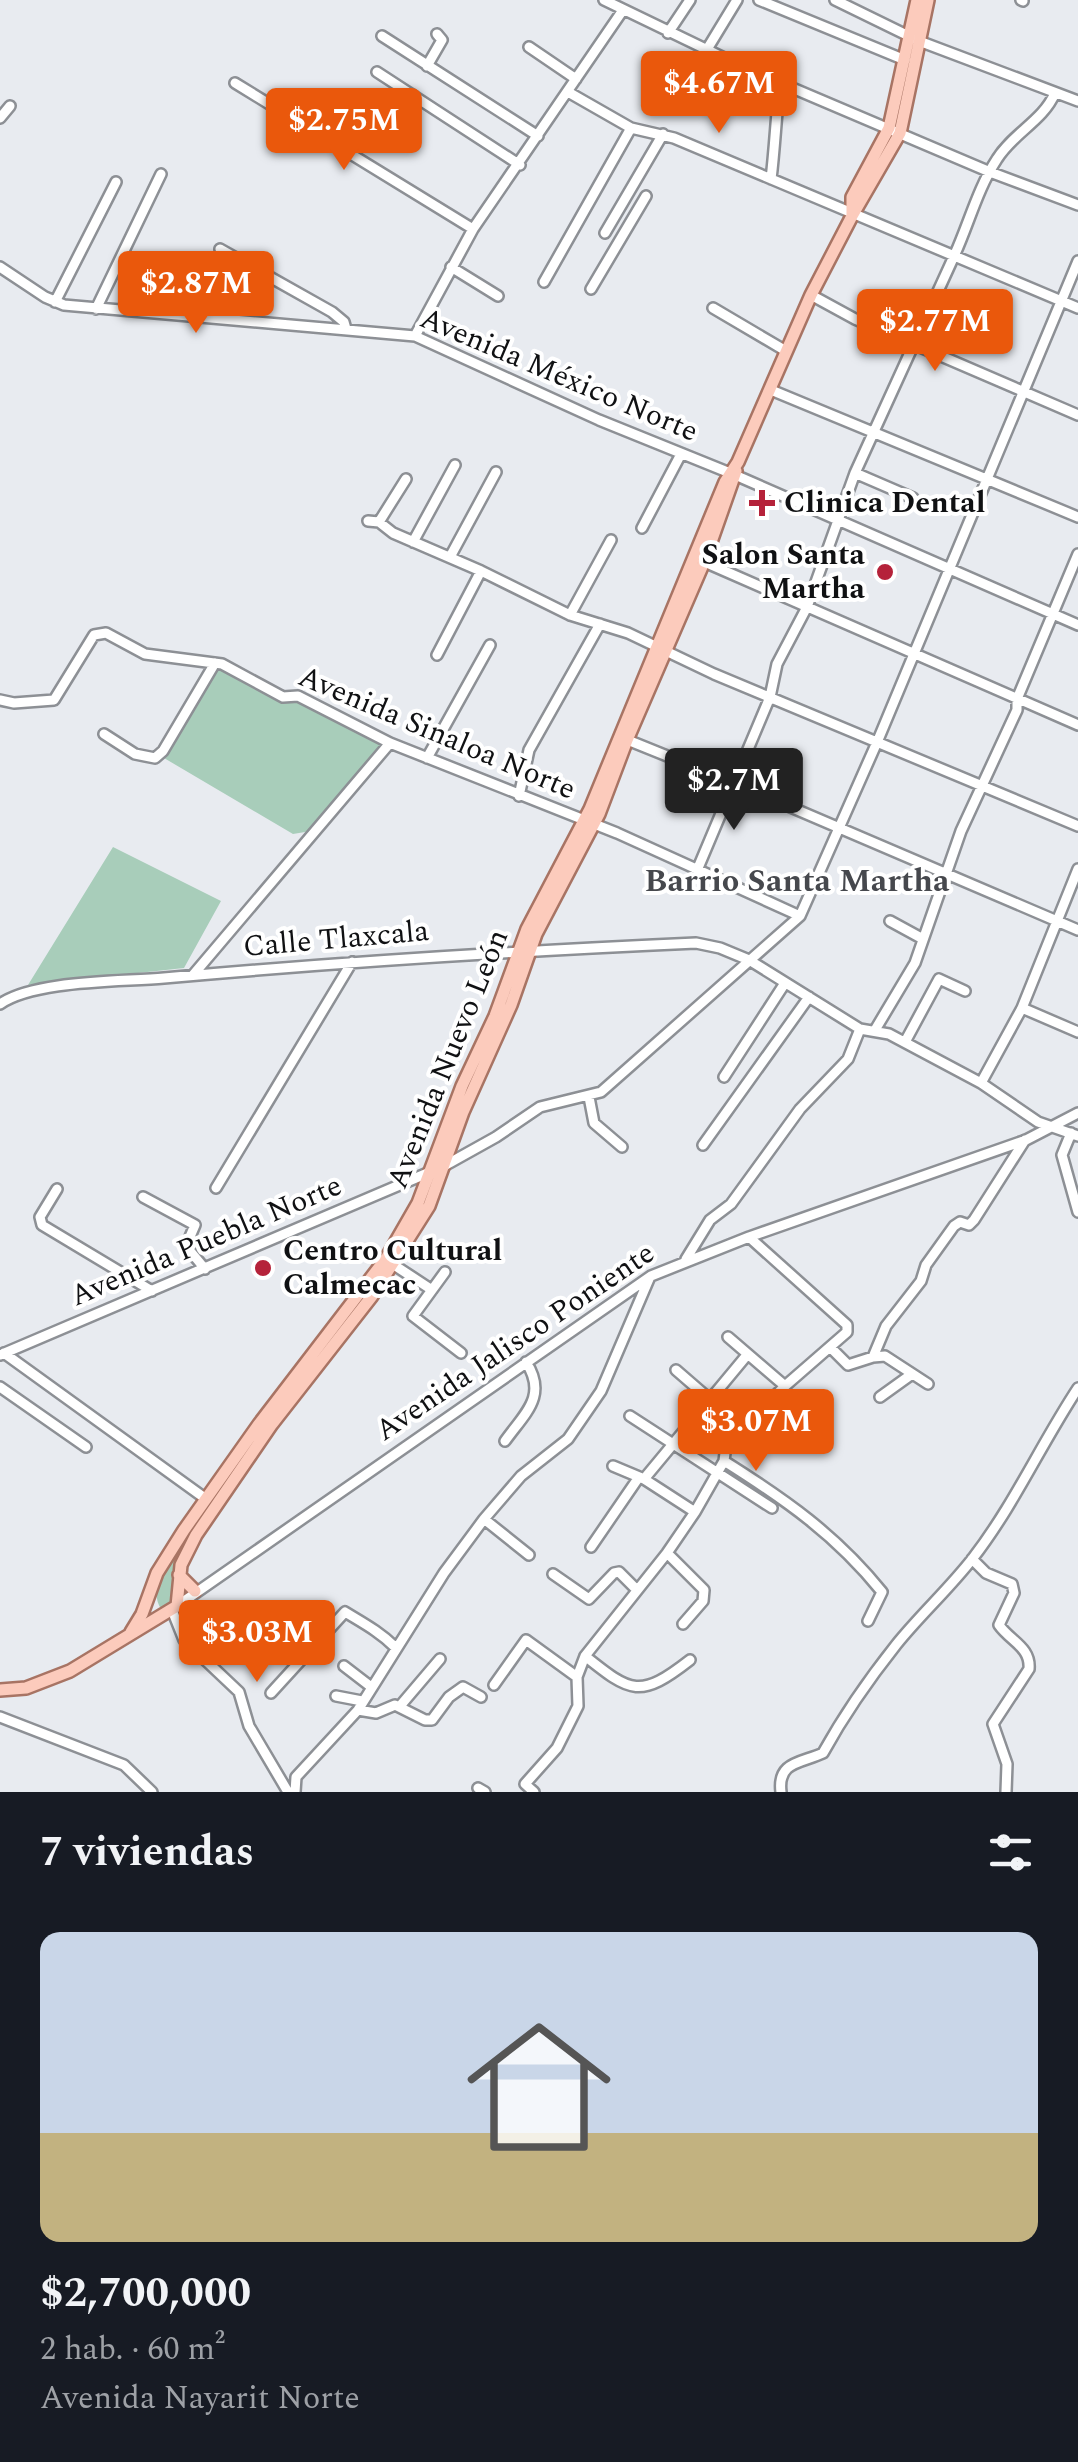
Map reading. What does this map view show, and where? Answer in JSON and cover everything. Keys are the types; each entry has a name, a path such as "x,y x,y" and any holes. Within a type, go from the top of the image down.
{"main road":[{"name":"Avenida Nuevo León","path":"130,1632 165,1560 387,1257 418,1202 524,950 589,823 734,470 811,295 895,131 914,39 917,0"},
{"name":"Avenida Nuevo León","path":"895,131 906,60 928,0"},
{"name":"Avenida Nuevo León","path":"171,1611 187,1550 252,1452 394,1264 429,1206 463,1112 511,1005 524,950"},
{"path":"179,1575 195,1592"},
{"path":"151,1590 153,1604 171,1611"},
{"path":"0,1690 26,1688 60,1676 171,1611"}],"street":[{"path":"605,0 706,51 990,172 1078,205"},
{"path":"668,33 690,0"},
{"path":"706,51 737,0"},
{"path":"759,0 906,60"},
{"path":"835,0 914,39 1078,101"},
{"path":"415,336 473,230 622,10"},
{"path":"426,66 442,40 437,34"},
{"path":"382,36 538,136"},
{"path":"529,46 576,79"},
{"path":"377,72 520,165"},
{"path":"235,83 473,230"},
{"path":"771,179 777,144 775,102 780,83"},
{"path":"568,92 632,128 663,134 1078,308"},
{"path":"698,868 770,697 777,664 807,607 855,473 990,172 998,156 1043,112 1055,93"},
{"path":"0,118 10,106"},
{"path":"544,282 632,128"},
{"path":"605,233 663,134"},
{"path":"96,309 162,174"},
{"path":"55,302 116,182"},
{"path":"591,289 646,196"},
{"path":"615,216 630,223"},
{"path":"220,249 332,312 344,322 346,330"},
{"path":"622,1147 594,1123 588,1098 601,1092 800,916 1078,262"},
{"name":"Avenida México Norte","path":"0,266 55,302 96,309 415,336 599,420 681,454 734,470 838,521 1078,625"},
{"path":"451,268 498,296"},
{"path":"811,295 855,319 1078,415"},
{"path":"713,308 786,352"},
{"path":"771,390 1078,517"},
{"path":"642,528 681,454"},
{"path":"413,542 455,465"},
{"path":"450,557 496,472"},
{"path":"855,473 913,498"},
{"path":"406,479 373,521 570,615 661,649 1078,826"},
{"path":"570,615 612,540"},
{"path":"875,1030 905,983 961,831 1017,710 1017,699 1078,554"},
{"path":"699,560 1078,725"},
{"path":"438,655 482,571"},
{"path":"520,796 529,750 600,624"},
{"path":"0,700 54,700 99,632 145,654 219,664 155,758 135,754 104,734"},
{"path":"427,758 490,645"},
{"name":"Avenida Sinaloa Norte","path":"219,664 276,694 298,696 390,743 698,868 800,916"},
{"path":"622,738 1078,930"},
{"path":"193,975 390,743"},
{"path":"981,1084 1022,1008 1078,869"},
{"path":"890,922 923,938"},
{"name":"Calle Tlaxcala","path":"0,1004 36,990 193,975 524,950 696,943 748,960 860,1028 904,1042 981,1084 1038,1122 1074,1134"},
{"path":"216,1188 352,962"},
{"path":"904,1042 939,979 965,991"},
{"path":"724,1077 786,983"},
{"path":"703,1145 809,997"},
{"path":"1022,1008 1078,1032"},
{"path":"686,1259 710,1220 732,1204 800,1109 848,1059 860,1028"},
{"name":"Avenida Puebla Norte","path":"2,1354 446,1165 540,1107 588,1098"},
{"name":"Avenida Jalisco Poniente","path":"171,1611 651,1276 748,1236 1026,1140 1078,1113"},
{"path":"1074,1134 1062,1155 1078,1212"},
{"path":"873,1357 886,1326 921,1281 957,1222 969,1225 974,1220 1026,1140"},
{"path":"57,1190 40,1217 42,1225 152,1291"},
{"path":"144,1197 195,1225 186,1246 205,1269"},
{"path":"526,1789 557,1748 578,1706 577,1677 586,1656 695,1512 724,1462 726,1445 847,1332 847,1325 748,1236"},
{"path":"394,1264 432,1290"},
{"path":"445,1272 413,1316 461,1352"},
{"path":"292,1792 296,1777 360,1705 395,1646 484,1519 521,1476 568,1438 602,1391 651,1276"},
{"path":"728,1337 785,1386"},
{"path":"830,1347 848,1365 885,1356 928,1384"},
{"path":"2,1354 109,1426 206,1500"},
{"path":"591,1548 641,1478 747,1354"},
{"path":"505,1442 533,1402 537,1378 526,1362"},
{"path":"676,1370 744,1429"},
{"path":"880,1397 912,1374"},
{"path":"0,1387 86,1447"},
{"path":"781,1792 783,1771 791,1762 823,1754 842,1719 914,1624 972,1559 1019,1490 1078,1388"},
{"path":"630,1416 772,1508"},
{"path":"724,1462 795,1506 854,1556 882,1592 868,1620"},
{"path":"614,1466 695,1512"},
{"path":"484,1519 529,1555"},
{"path":"667,1553 704,1590 703,1601 683,1624"},
{"path":"972,1559 986,1572 1012,1584 1014,1593 999,1625 1028,1653 1030,1661 1029,1669 993,1722 1008,1764 1006,1792"},
{"path":"553,1574 589,1599 619,1572 637,1590"},
{"path":"171,1611 184,1640 239,1692 249,1726 292,1792"},
{"path":"272,1693 346,1612 364,1626 379,1631 395,1646"},
{"path":"494,1685 526,1640 577,1677"},
{"path":"586,1656 617,1682 637,1688 669,1676 690,1660"},
{"path":"400,1706 440,1659"},
{"path":"344,1666 370,1686"},
{"path":"336,1696 376,1713 391,1705 400,1706 425,1720 432,1720 463,1687 481,1697"},
{"path":"0,1716 124,1765 152,1792"}],"green space":[{"path":"219,665 384,744 311,831 293,834 164,758"},
{"path":"113,847 221,901 184,968 28,985"},
{"path":"442,1168 409,1241 179,1559 176,1602 161,1609 158,1588 172,1554 327,1339"}],"place":[{"name":"Clinica Dental","path":"762,503"},
{"name":"Salon Santa Martha","path":"885,572"},
{"name":"Centro Cultural Calmecac","path":"263,1268"}],"district":[{"name":"Barrio Santa Martha","path":"797,881"}]}
